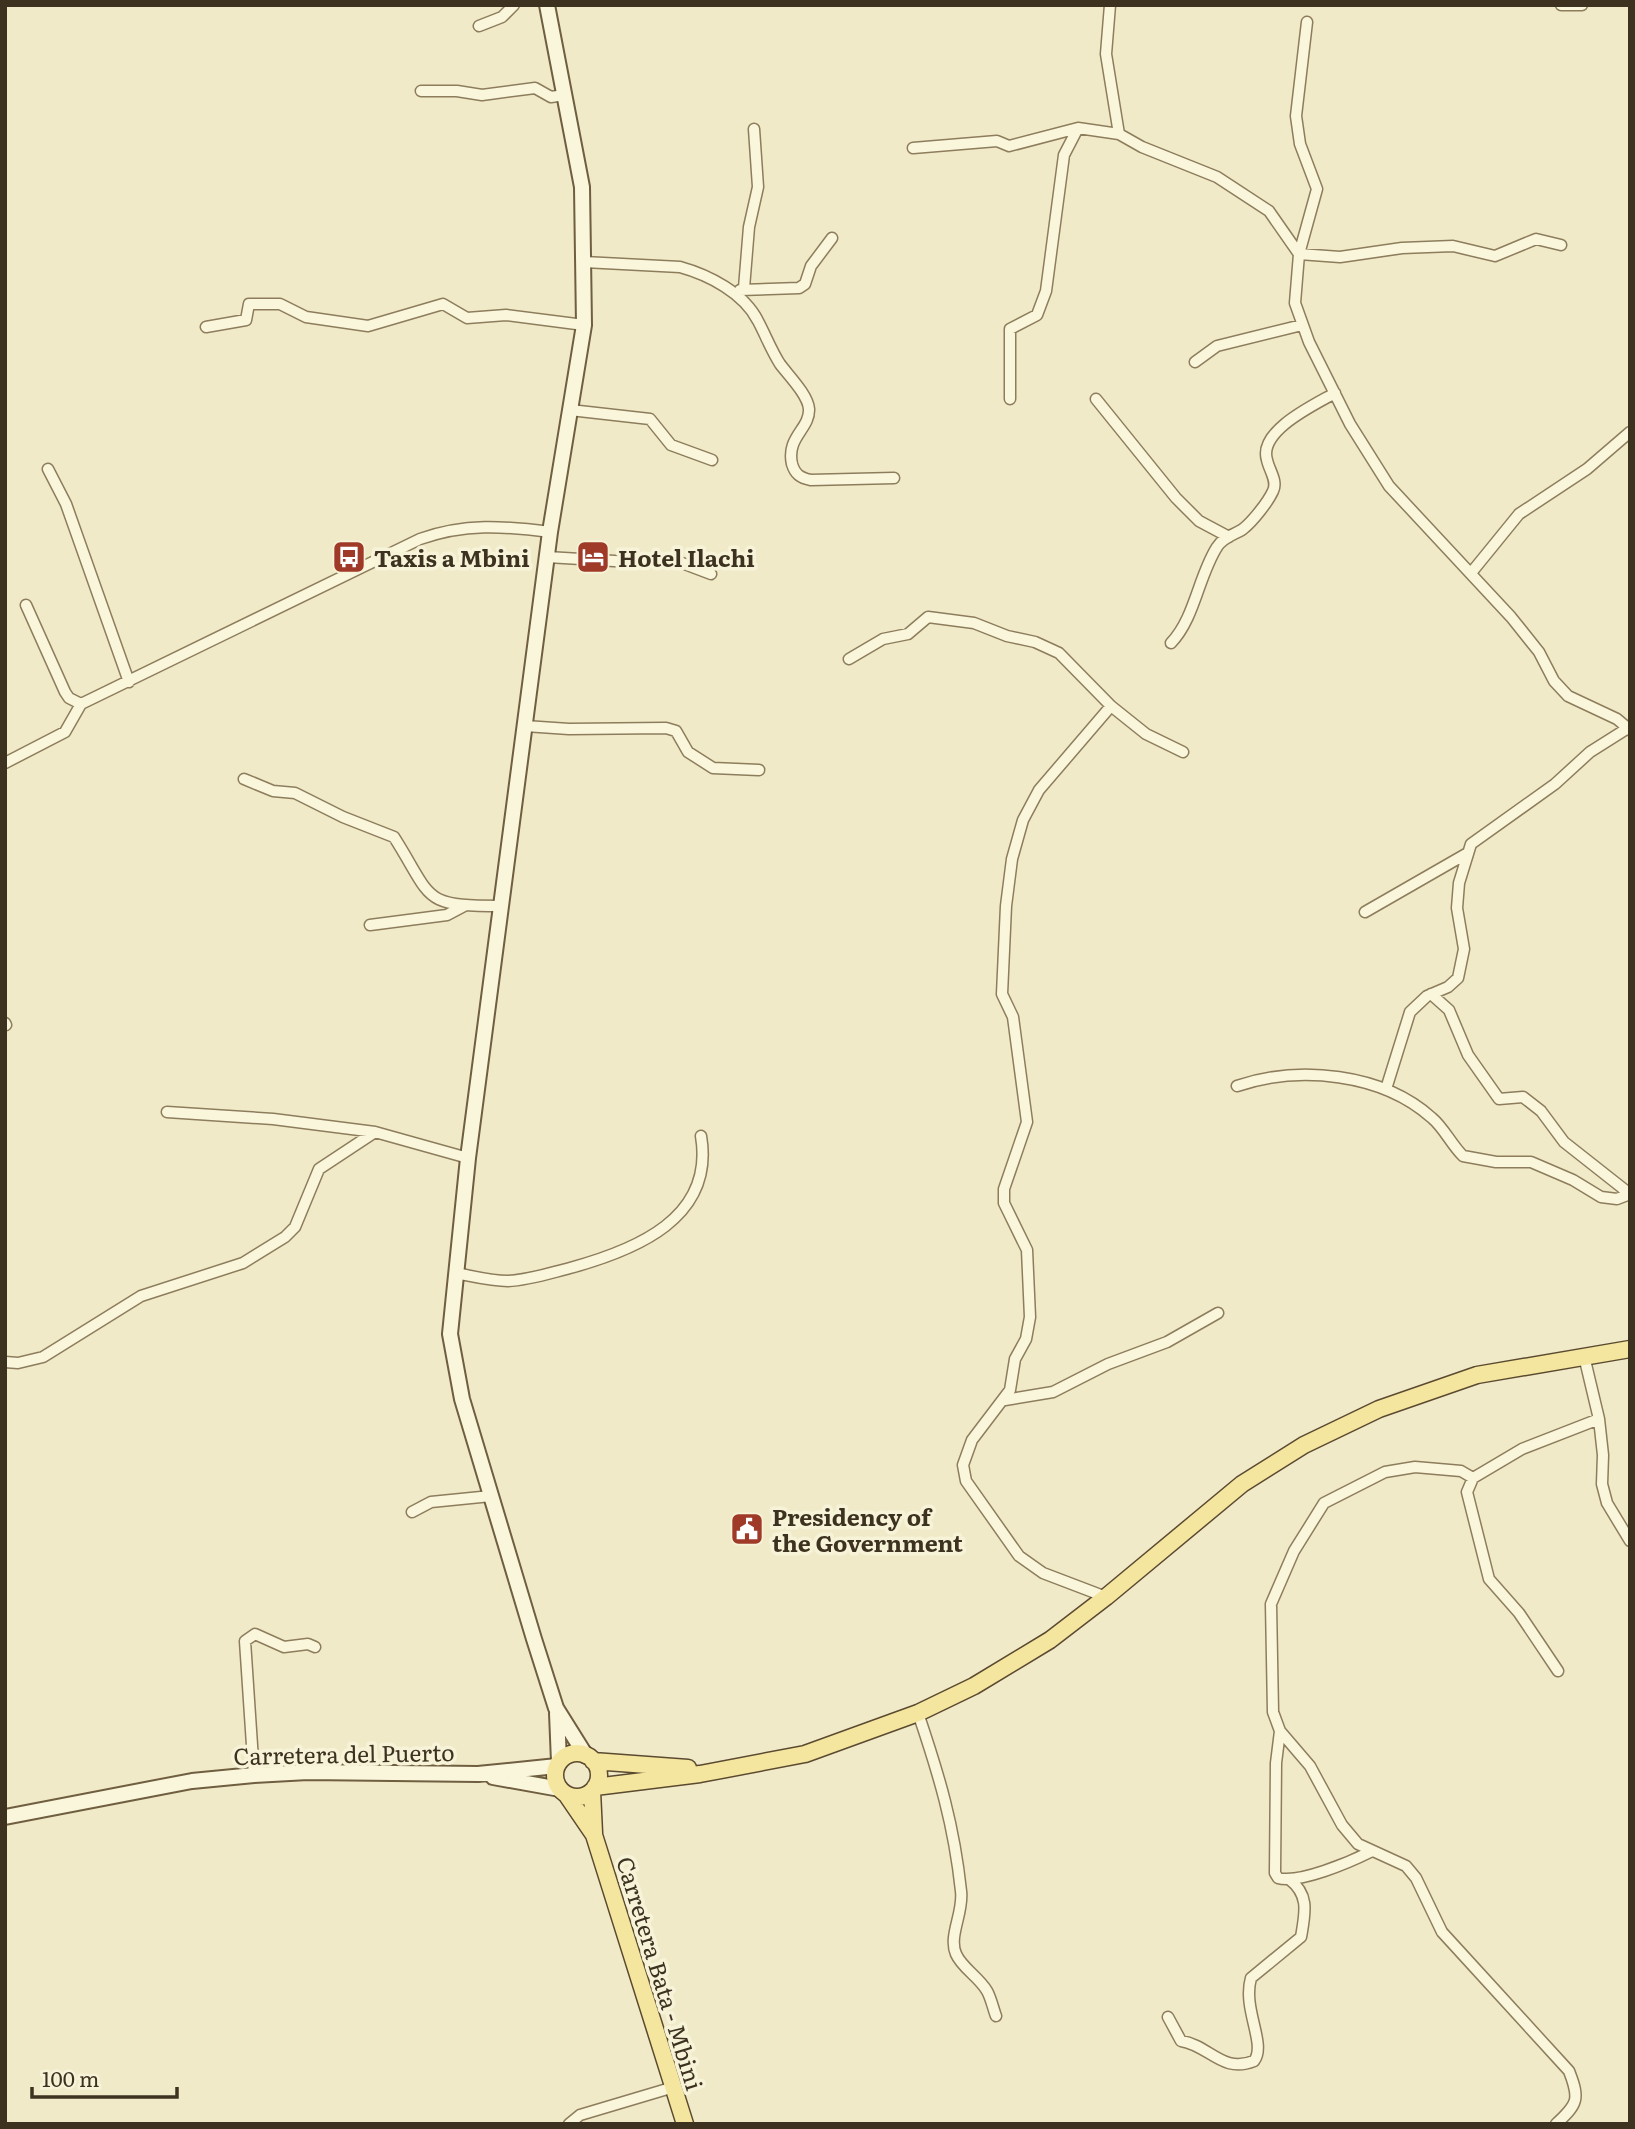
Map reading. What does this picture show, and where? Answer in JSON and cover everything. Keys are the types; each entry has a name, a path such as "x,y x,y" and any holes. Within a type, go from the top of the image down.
{"main road":[{"path":"547,5 582,187 584,325 550,532 468,1158 451,1319 452,1351 462,1399 556,1708 558,1764 555,1778 563,1792 580,1797 593,1789 722,1770 805,1754 918,1713 1015,1663 1106,1597 1242,1484 1304,1445 1379,1409 1477,1376 1630,1349"},
{"path":"556,1708 590,1758 598,1777 593,1789"},
{"path":"558,1764 572,1754 722,1770"},
{"name":"Carretera del Puerto","path":"5,1818 192,1782 254,1775 308,1772 478,1774 558,1764"},
{"name":"Carretera del Puerto","path":"478,1774 563,1792"},
{"name":"Carretera Bata - Mbini","path":"593,1789 594,1835 685,2124"},
{"name":"Carretera Bata - Mbini","path":"563,1792 594,1835"}],"street":[{"path":"479,26 502,17 514,5"},
{"path":"1110,5 1106,54 1119,134"},
{"path":"1561,5 1582,5"},
{"path":"1307,22 1296,116 1300,144 1317,189 1298,254 1295,303 1302,325 1335,393 1389,486 1471,573 1539,652 1554,681 1568,696 1629,729"},
{"path":"421,92 457,91 482,95 535,88 551,97 564,95"},
{"path":"1010,399 1010,328 1037,315 1046,291 1064,155 1078,128"},
{"path":"913,148 997,141 1009,146 1078,128 1119,134 1142,148 1241,190 1269,211 1298,254"},
{"path":"744,288 749,227 758,187 754,129"},
{"path":"733,293 744,288 799,288 805,284 811,266 832,238"},
{"path":"1298,254 1340,257 1366,251 1454,246 1495,256 1536,239 1561,245"},
{"path":"584,262 680,267 696,271 733,293 757,318 774,354 807,402 808,415 791,448 794,471 811,480 894,478"},
{"path":"206,327 246,320 249,304 253,302 281,303 306,317 368,326 443,304 467,318 506,315 584,325"},
{"path":"1195,362 1217,346 1302,325"},
{"path":"1171,643 1184,628 1194,595 1216,548 1247,525 1273,492 1274,482 1266,458 1268,445 1286,421 1335,393"},
{"path":"1097,399 1176,498 1199,521 1228,537"},
{"path":"570,410 650,419 671,445 712,460"},
{"path":"1471,573 1519,514 1587,469 1630,432"},
{"path":"48,469 66,503 129,682"},
{"path":"5,763 65,732 81,704 420,539 446,530 494,525 550,532"},
{"path":"547,557 631,562 674,560 711,574"},
{"path":"26,605 65,692 69,698 81,704"},
{"path":"849,659 883,639 908,634 928,617 974,623 1007,636 1035,642 1059,653 1111,706 1146,734 1183,751"},
{"path":"1106,1597 1043,1573 1019,1556 966,1481 964,1465 972,1440 1005,1400 1030,1317 1027,1250 1004,1203 1004,1189 1027,1122 1013,1017 1002,994 1006,906 1012,859 1023,820 1039,790 1111,706"},
{"path":"525,726 569,729 666,728 676,731 688,751 713,768 760,770"},
{"path":"1365,912 1466,854 1479,836 1555,784 1590,752 1629,729"},
{"path":"244,779 274,791 295,793 343,817 394,836 426,891 439,901 464,906 502,906"},
{"path":"1385,1089 1406,1017 1431,994 1454,983 1463,961 1464,949 1457,908 1466,854"},
{"path":"370,925 447,915 464,906"},
{"path":"1431,994 1449,1010 1468,1055 1499,1099 1523,1097 1541,1111 1564,1142 1630,1194"},
{"path":"1237,1086 1272,1077 1346,1078 1385,1089 1434,1119 1463,1156 1496,1162 1531,1161 1573,1180 1592,1195 1617,1199 1630,1194"},
{"path":"167,1112 273,1119 374,1132 468,1158"},
{"path":"5,1363 43,1357 141,1296 243,1263 285,1237 295,1227 320,1169 374,1132"},
{"path":"455,1273 496,1280 533,1278 604,1259 636,1245 687,1206 700,1185 704,1169 701,1136"},
{"path":"1005,1400 1053,1392 1108,1364 1167,1342 1218,1313"},
{"path":"1584,1356 1599,1419 1603,1455 1602,1484 1614,1517 1630,1541"},
{"path":"1558,1671 1519,1613 1489,1578 1467,1492 1473,1478 1522,1449 1599,1419"},
{"path":"1473,1478 1461,1471 1415,1467 1395,1470 1366,1480 1324,1503 1294,1551 1271,1604 1273,1712 1280,1731 1310,1766 1342,1825 1358,1844 1370,1852 1406,1866 1416,1878 1442,1932 1569,2071 1577,2092 1574,2108 1556,2124"},
{"path":"412,1512 431,1502 491,1496"},
{"path":"254,1775 245,1641 255,1634 284,1647 308,1644 316,1647"},
{"path":"918,1713 947,1802 953,1834 962,1895 961,1915 953,1938 956,1954 988,1992 996,2016"},
{"path":"1280,1731 1276,1763 1275,1873 1281,1880 1289,1879 1345,1865 1370,1852"},
{"path":"1168,2017 1181,2041 1194,2043 1218,2061 1233,2066 1254,2061 1259,2045 1248,2009 1251,1978 1301,1937 1305,1901 1300,1888 1289,1879"},
{"path":"569,2124 580,2115 674,2087"}],"place":[{"name":"Taxis a Mbini","path":"349,557"},
{"name":"Hotel Ilachi","path":"593,557"},
{"name":"Presidency of the Government","path":"747,1529"}]}
